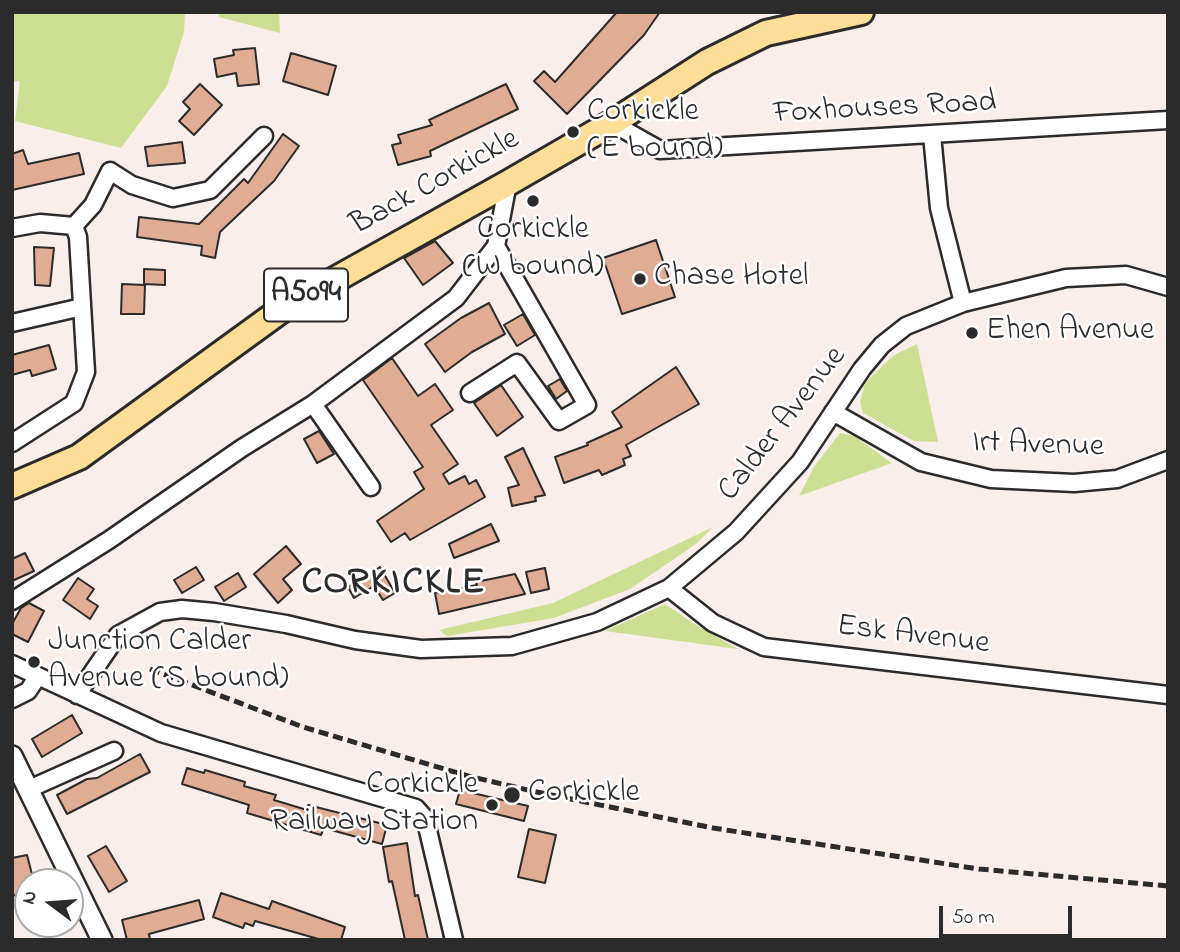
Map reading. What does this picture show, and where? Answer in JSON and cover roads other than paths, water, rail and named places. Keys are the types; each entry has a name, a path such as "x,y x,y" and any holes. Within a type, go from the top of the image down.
{"main road":[{"name":"A5094","path":"612,123 745,41 766,33 861,12"},
{"name":"Back Corkickle","path":"12,486 79,457 284,308 612,123"}],"street":[{"name":"Foxhouses Road","path":"612,123 660,150 1168,120"},
{"path":"932,135 939,208 963,303"},
{"path":"74,226 93,205 110,171 155,194 173,198 210,190 264,136"},
{"path":"12,601 313,404 456,298 495,246 508,183"},
{"path":"12,228 40,223 74,226"},
{"path":"12,443 74,403 86,372 78,237 74,226"},
{"path":"470,393 517,363 559,421 587,405 495,246"},
{"name":"Calder Avenue","path":"77,695 118,635 160,612 182,609 214,612 286,624 355,640 421,649 512,646 609,617 669,588 700,564 768,500 800,462 882,345 906,326 963,303 1066,278 1126,275 1168,287"},
{"path":"12,323 82,307"},
{"path":"313,404 371,487"},
{"name":"Irt Avenue","path":"833,412 921,462 991,479 1074,483 1117,479 1168,460"},
{"name":"Esk Avenue","path":"669,588 713,623 764,648 1168,695"},
{"path":"12,664 161,733 416,808 425,818 454,940"},
{"path":"12,699 28,691 38,676"},
{"path":"29,789 114,751"},
{"path":"12,756 102,940"}],"railway":[{"path":"150,669 303,727 468,776 532,791 713,828 979,869 1168,886"}],"place":[{"name":"Corkickle (E bound)","path":"573,132"},
{"name":"Corkickle (W bound)","path":"533,201"},
{"name":"Chase Hotel","path":"640,279"},
{"name":"Ehen Avenue","path":"972,333"},
{"name":"Junction Calder Avenue (S bound)","path":"34,662"},
{"name":"Corkickle","path":"512,795"},
{"name":"Corkickle Railway Station","path":"492,805"}],"district":[{"name":"CORKICKLE","path":"394,586"}]}
